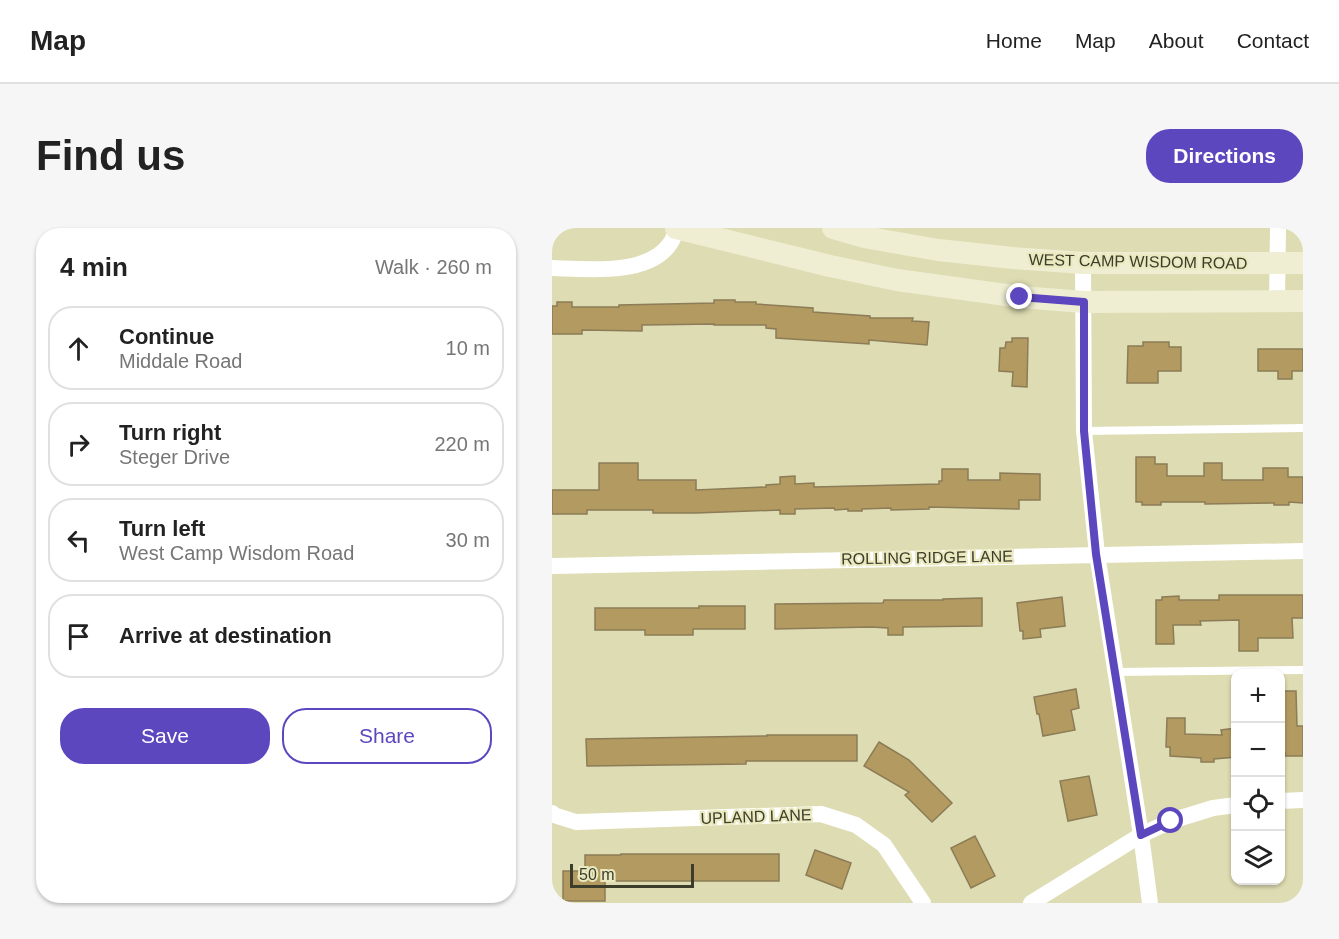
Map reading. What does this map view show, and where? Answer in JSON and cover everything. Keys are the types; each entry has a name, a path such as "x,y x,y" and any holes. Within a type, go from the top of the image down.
{"main road":[{"path":"677,228 897,280 1020,297 1084,302 1303,301"},
{"name":"WEST CAMP WISDOM ROAD","path":"833,228 864,237 938,250 1012,258 1083,263 1303,263"}],"street":[{"path":"552,268 609,269 637,266 657,256 669,246 677,228"},
{"path":"1277,302 1278,228"},
{"path":"1083,263 1084,431 1096,554 1141,835 1149,903"},
{"name":"ROLLING RIDGE LANE","path":"552,566 1303,551"},
{"path":"1285,801 1303,800"},
{"path":"1030,903 1141,835 1171,821 1213,808 1231,806"},
{"name":"UPLAND LANE","path":"552,813 554,816 576,822 820,814 856,825 884,845 923,903"}],"lane":[{"path":"1084,431 1303,428"},
{"path":"1115,672 1303,670"}],"building":[{"path":"714,300 813,308 813,312 870,316 870,318 913,318 912,321 929,322 927,345 869,340 869,344 776,338 776,329 766,328 766,325 642,325 642,331 582,330 582,334 552,334 552,306 557,306 557,302 572,302 572,307 619,307 619,305 714,303"},
{"path":"1012,338 1028,338 1027,387 1012,386 1013,372 999,371 1000,348 1005,348 1006,342 1012,342"},
{"path":"1143,342 1169,342 1169,347 1181,347 1181,371 1158,371 1158,383 1127,383 1128,346 1143,346"},
{"path":"1258,349 1303,349 1303,371 1292,371 1292,379 1278,379 1278,371 1258,371"},
{"path":"1136,457 1155,457 1155,464 1167,464 1167,476 1204,476 1204,463 1222,463 1222,480 1263,480 1263,468 1288,468 1288,477 1303,477 1303,503 1289,502 1289,505 1274,505 1274,503 1161,502 1161,505 1142,505 1142,502 1136,502"},
{"path":"599,463 638,463 638,480 696,480 696,490 766,487 766,485 780,484 780,477 795,476 795,484 814,483 814,487 939,484 939,481 942,481 942,469 968,469 968,480 1000,480 1000,473 1040,474 1040,500 1019,500 1019,509 929,507 929,509 891,510 891,508 848,511 848,509 835,510 834,508 795,509 795,514 780,514 780,510 653,513 653,510 587,510 587,514 552,514 552,490 599,490"},
{"path":"1219,595 1303,595 1303,618 1292,618 1293,638 1258,638 1258,651 1239,651 1239,620 1200,621 1201,625 1173,625 1174,644 1156,644 1156,600 1162,600 1162,597 1179,596 1179,600 1219,600"},
{"path":"1062,597 1065,626 1040,629 1041,637 1023,639 1017,603"},
{"path":"982,598 982,626 903,627 903,635 888,635 888,628 871,627 775,629 775,604 883,603 884,600"},
{"path":"699,606 745,606 745,629 693,629 693,635 645,635 645,630 595,630 595,608 699,608"},
{"path":"1076,689 1079,708 1071,710 1075,730 1043,736 1034,697"},
{"path":"1285,691 1296,691 1297,726 1303,726 1303,756 1285,756"},
{"path":"1167,718 1185,718 1185,734 1222,735 1221,730 1231,729 1231,757 1214,759 1214,762 1201,762 1201,758 1170,756 1170,747 1166,747"},
{"path":"857,735 857,761 746,761 746,764 587,766 586,739"},
{"path":"879,742 909,760 952,803 932,822 905,795 909,792 864,766"},
{"path":"1089,776 1097,815 1068,821 1060,781"},
{"path":"975,836 995,876 971,888 951,848"},
{"path":"815,850 851,863 842,889 806,875"},
{"path":"779,854 779,881 605,881 605,901 563,901 563,871 585,871 585,855"}],"route":[{"path":"1020,297 1084,302 1084,431 1096,554 1141,835 1171,821"}]}
